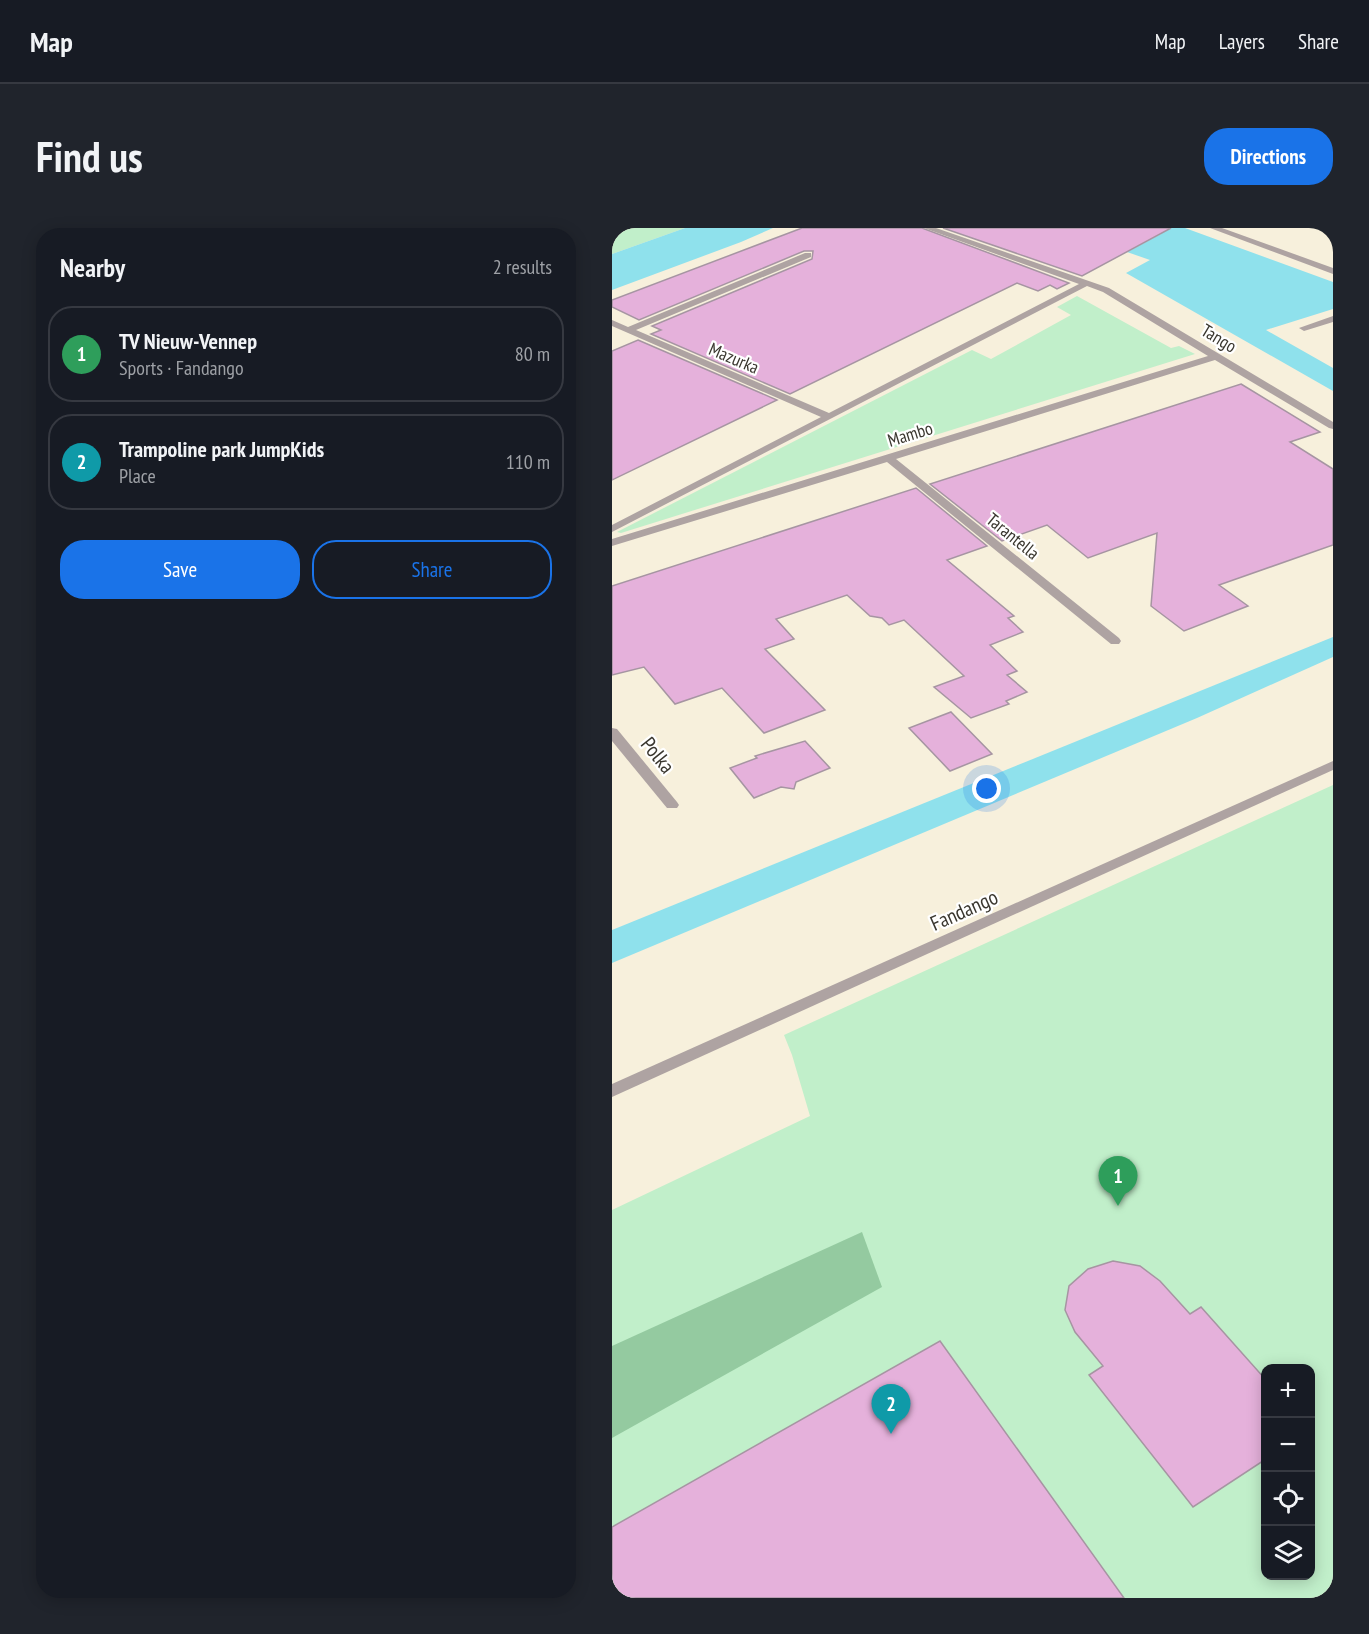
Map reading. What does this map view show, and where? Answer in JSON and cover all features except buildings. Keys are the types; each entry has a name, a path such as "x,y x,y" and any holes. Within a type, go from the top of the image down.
{"street":[{"name":"Tango","path":"928,228 1106,290 1333,426"},
{"path":"1214,228 1333,270"},
{"path":"628,330 808,255"},
{"path":"612,529 1087,283"},
{"path":"1304,328 1333,319"},
{"name":"Mazurka","path":"612,323 828,417"},
{"name":"Mambo","path":"612,543 1217,356"},
{"name":"Tarantella","path":"889,458 1115,641"},
{"name":"Polka","path":"612,732 672,805"},
{"name":"Fandango","path":"612,1091 1333,765"}],"green space":[{"path":"612,228 685,228 612,254"},
{"path":"1077,296 1171,348 1179,346 1195,354 621,533 617,532 972,350 991,359 1071,315 1057,307"},
{"path":"1333,785 1333,1598 612,1598 612,1210 810,1116 784,1035"},
{"path":"862,1232 882,1287 612,1438 612,1346"}],"water":[{"path":"685,228 773,228 612,290 612,254"},
{"path":"1144,228 1185,228 1333,282 1333,309 1266,330 1333,368 1333,391 1126,273 1150,260 1127,252 1161,234"},
{"path":"1333,637 1333,657 1197,718 612,963 612,930"}],"place":[{"name":"TV Nieuw-Vennep","path":"1118,1206"},
{"name":"Trampoline park JumpKids","path":"891,1434"}]}
